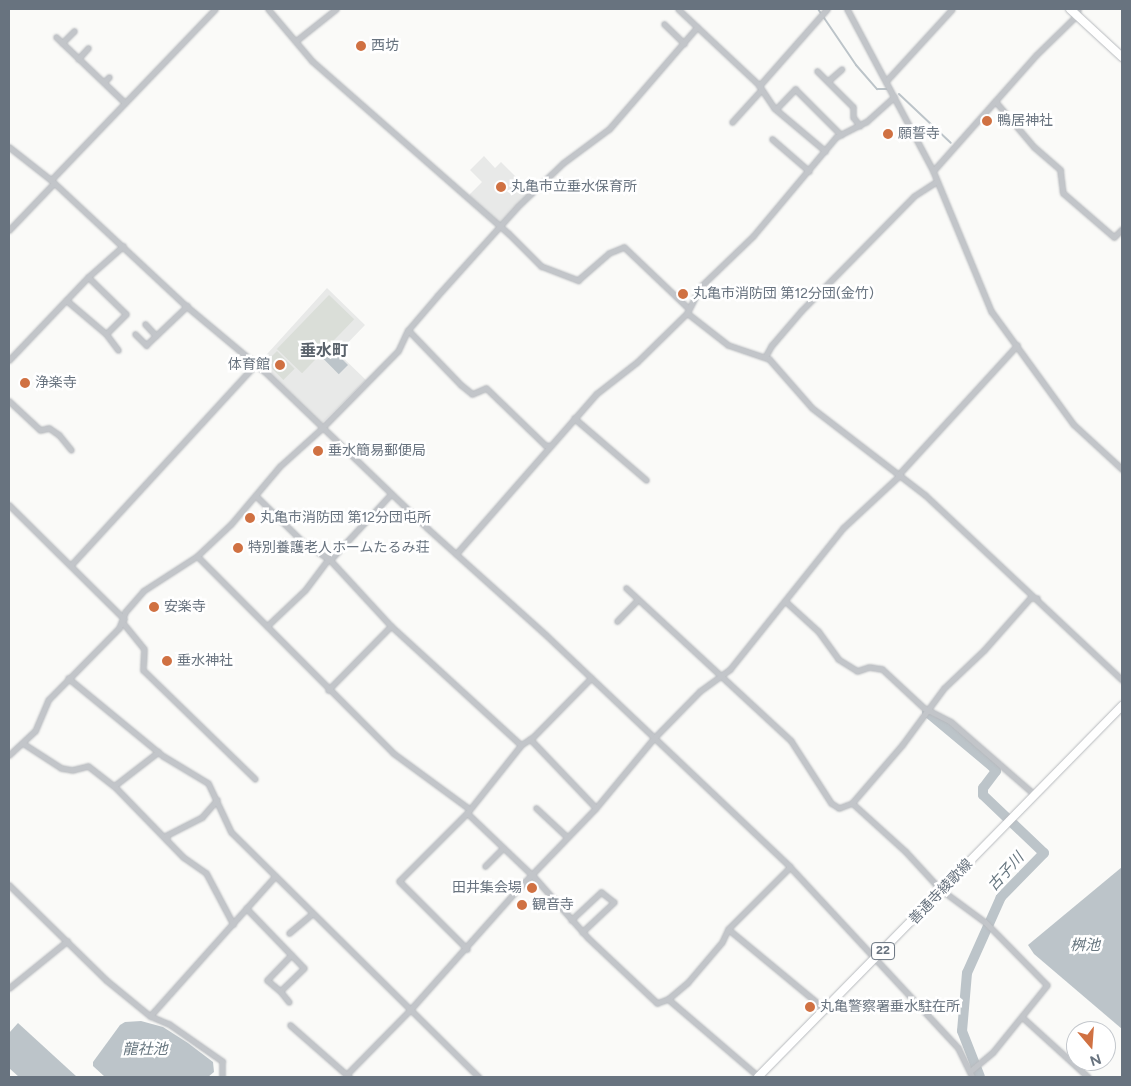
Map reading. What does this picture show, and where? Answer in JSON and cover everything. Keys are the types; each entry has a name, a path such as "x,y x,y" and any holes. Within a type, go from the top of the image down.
{"main road":[{"path":"1070,9 1078,12 1122,57"},
{"name":"善通寺綾歌線","path":"758,1077 826,1010 1122,706"}],"street":[{"path":"9,230 52,181 215,9"},
{"path":"268,9 297,40 312,61 541,266 578,280 609,253 624,246 687,311 728,345 765,358 812,408 900,474 1037,598 1122,680"},
{"path":"297,40 336,9"},
{"path":"678,9 760,88 776,109 825,151"},
{"path":"732,122 827,9"},
{"path":"847,9 887,80 933,171 984,300 1073,424 1122,469"},
{"path":"887,80 950,11 943,9"},
{"path":"933,171 1078,12"},
{"path":"664,24 684,43"},
{"path":"9,755 24,744 35,731 48,700 123,621 125,612 143,591 198,556 257,497 280,466 322,428 398,351 408,330 500,228 556,169 609,129 697,27"},
{"path":"62,43 74,31"},
{"path":"56,37 125,103"},
{"path":"78,58 88,48"},
{"path":"828,81 842,69"},
{"path":"818,71 853,107 853,117 860,126"},
{"path":"104,82 110,77"},
{"path":"776,109 795,89 841,135"},
{"path":"456,554 596,394 636,362 687,311 700,287 753,236 825,151 841,135 860,126 894,97"},
{"path":"995,101 1034,147 1060,170 1063,193 1114,237 1122,229"},
{"path":"772,139 809,171"},
{"path":"9,146 52,181 186,306 256,364 391,494 591,678 790,867 958,1048 972,1077"},
{"path":"765,358 770,346 802,311 914,196 937,181"},
{"path":"9,360 88,276 123,246"},
{"path":"88,276 126,314 106,334"},
{"path":"66,300 106,334 118,350"},
{"path":"135,334 146,346 186,306"},
{"path":"145,324 156,336"},
{"path":"408,330 472,394 486,388 545,445 550,446"},
{"path":"290,1025 348,1076 467,949 531,875 596,808 654,738 700,691 721,676 785,601 843,528 900,474 1017,345"},
{"path":"71,565 256,364"},
{"path":"9,401 40,430 49,428 71,450"},
{"path":"574,418 646,480"},
{"path":"267,626 305,590 329,559 391,494"},
{"path":"257,497 304,542 329,559 391,626 522,745"},
{"path":"9,505 71,565 123,621 144,649 144,670 255,779"},
{"path":"198,556 393,754 468,811 531,875 582,932 654,1002 668,999 688,982 722,942 728,929 790,867"},
{"path":"626,588 791,741 831,803 839,808 852,803 902,745 926,710 1030,598 1037,598"},
{"path":"617,621 638,600"},
{"path":"785,601 818,631 838,659 857,671 869,667 882,669 926,710 951,722 1035,795"},
{"path":"328,690 391,626"},
{"path":"68,678 158,752 208,783 231,832 409,1011 479,1077"},
{"path":"467,949 399,881 468,811 522,745 591,678"},
{"path":"530,739 596,808"},
{"path":"24,744 61,768 72,770 88,766 114,786 167,840 206,873 232,924"},
{"path":"114,786 158,752"},
{"path":"167,840 167,834 202,817 217,800"},
{"path":"852,803 905,851 942,890 985,922 1047,985 993,1052 970,1070"},
{"path":"536,808 567,837"},
{"path":"485,866 503,848"},
{"path":"150,1016 275,876"},
{"path":"9,884 106,980 150,1016 169,1024 222,1060 222,1077"},
{"path":"572,920 601,892 614,902 582,932"},
{"path":"246,908 304,968 280,991"},
{"path":"289,933 312,914"},
{"path":"728,929 826,1010"},
{"path":"9,988 67,941"},
{"path":"289,1002 267,980 291,955"},
{"path":"668,999 758,1077"},
{"path":"1022,1017 1088,1077"}],"shaded area":[{"name":"丸亀市立垂水保育所","path":"484,156 495,168 501,162 531,192 499,225 469,195 482,182 470,170"},
{"path":"327,288 365,325 338,353 366,380 320,425 258,364"},
{"path":"329,295 354,319 302,373 277,349"},
{"name":"体育館","path":"277,351 295,369 283,380 266,362"}],"water":[{"path":"331,348 348,365 339,374 322,357"},
{"name":"桝池","path":"1122,867 1122,1029 1116,1024 1116,1021 1113,1021 1034,954 1028,945"},
{"name":"龍社池","path":"141,1021 163,1027 188,1043 213,1062 214,1072 208,1077 105,1077 93,1066 93,1062 120,1025 125,1022"},
{"path":"18,1023 77,1077 19,1077 9,1068 9,1033"}],"waterway":[{"path":"818,9 856,65 877,89 887,89"},
{"path":"899,94 951,143"},
{"name":"古子川","path":"927,712 993,767 996,771 983,788 983,795 1044,853 1001,897 967,973 962,1031 980,1077"}],"place":[{"name":"西坊","path":"361,46"},
{"name":"鴨居神社","path":"987,121"},
{"name":"願誓寺","path":"888,134"},
{"name":"丸亀市立垂水保育所","path":"501,187"},
{"name":"丸亀市消防団 第12分団(金竹)","path":"683,294"},
{"name":"体育館","path":"280,365"},
{"name":"浄楽寺","path":"25,383"},
{"name":"垂水簡易郵便局","path":"318,451"},
{"name":"丸亀市消防団 第12分団屯所","path":"250,518"},
{"name":"特別養護老人ホームたるみ荘","path":"238,548"},
{"name":"安楽寺","path":"154,607"},
{"name":"垂水神社","path":"167,661"},
{"name":"田井集会場","path":"532,888"},
{"name":"観音寺","path":"522,905"},
{"name":"丸亀警察署垂水駐在所","path":"810,1007"}],"district":[{"name":"垂水町","path":"324,351"}]}
